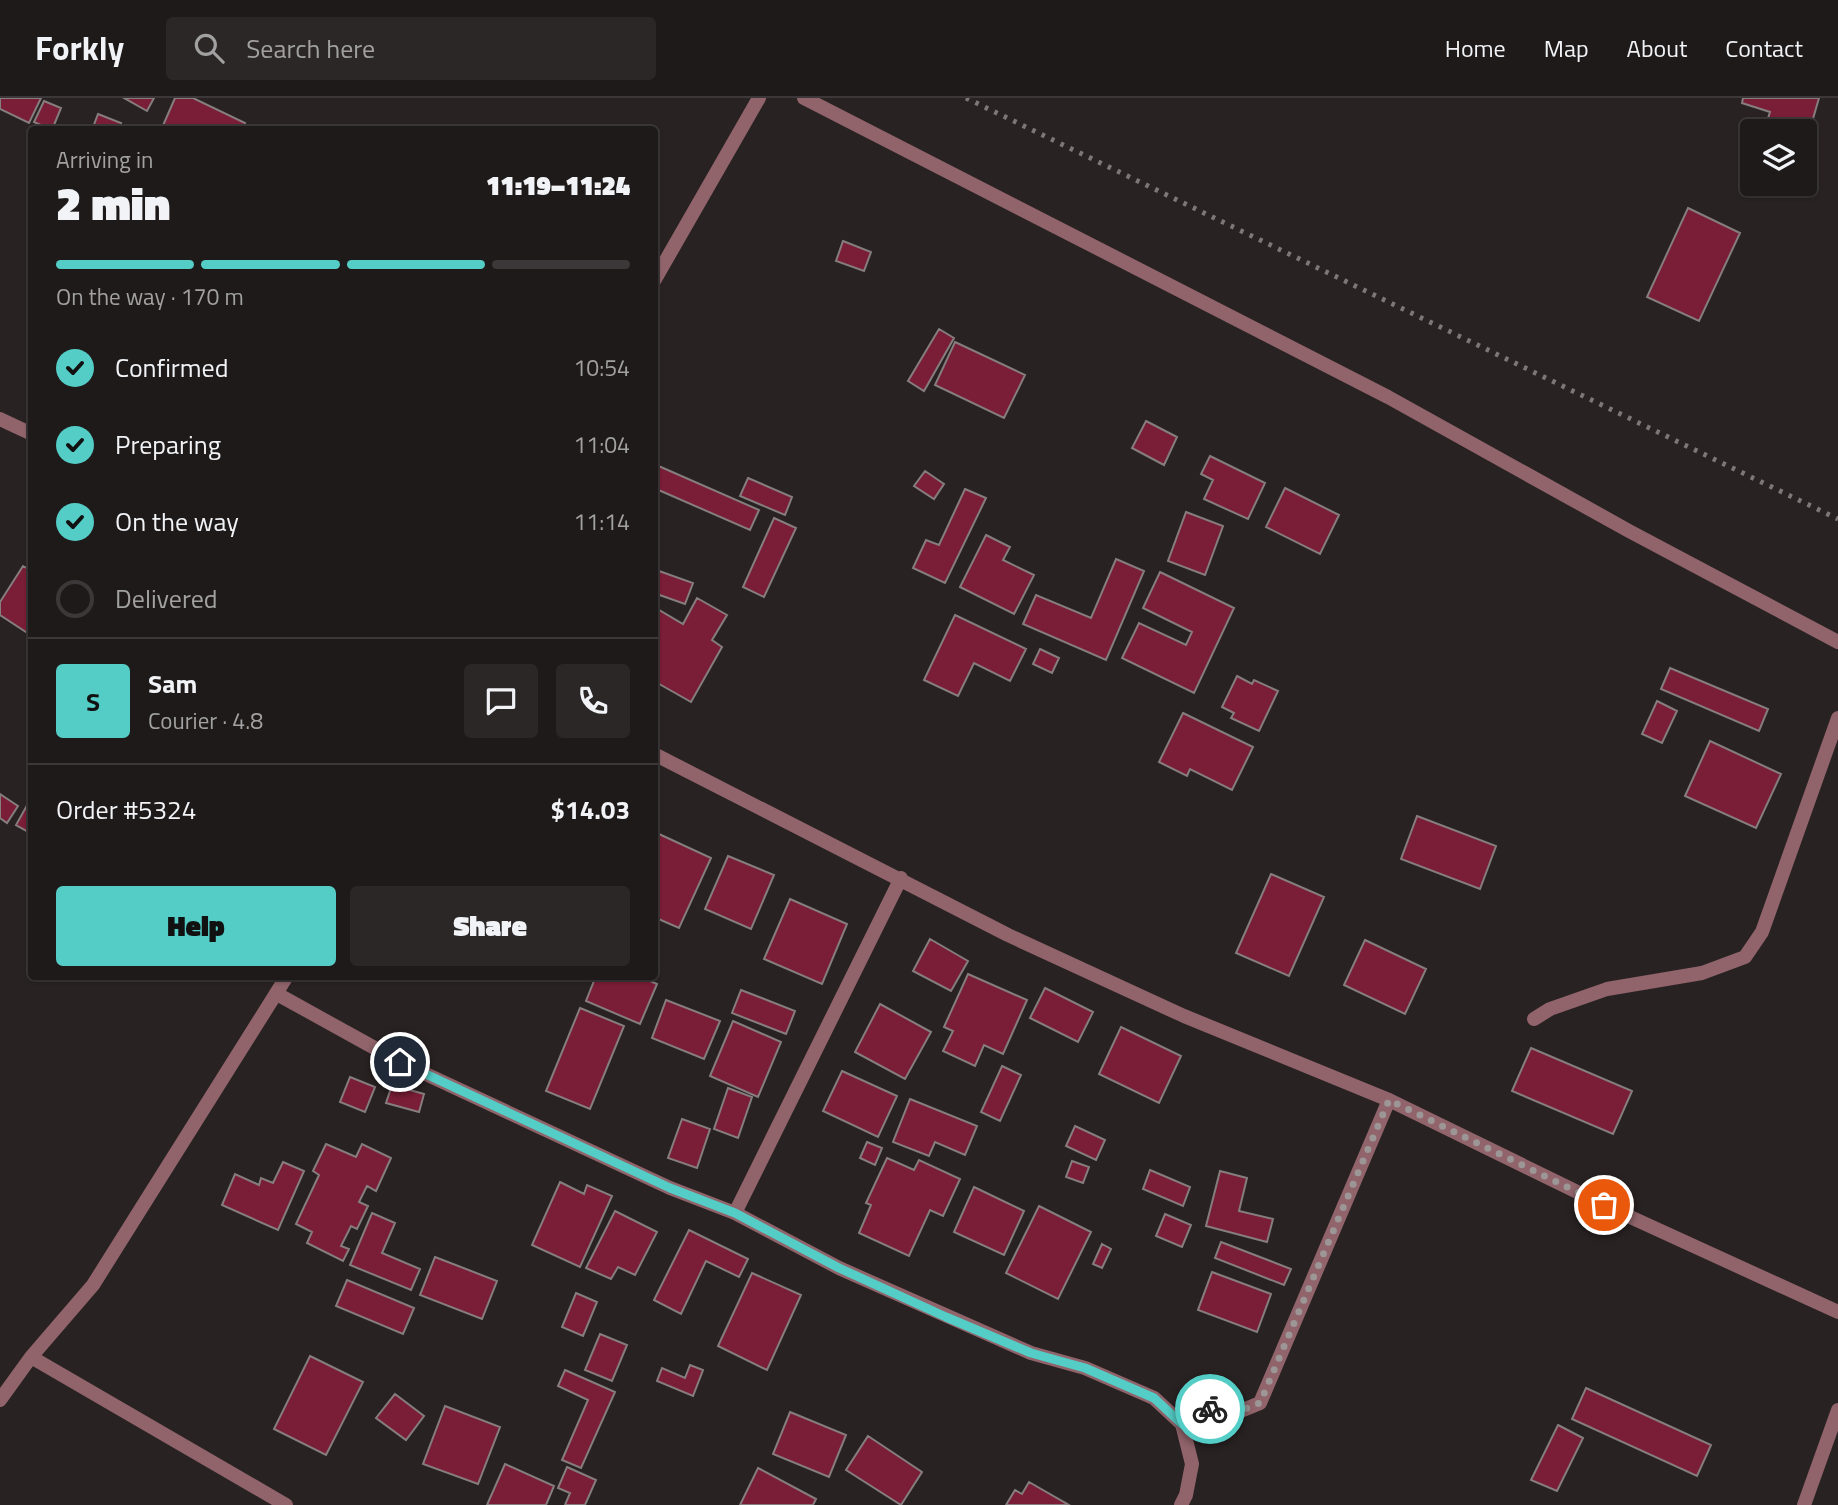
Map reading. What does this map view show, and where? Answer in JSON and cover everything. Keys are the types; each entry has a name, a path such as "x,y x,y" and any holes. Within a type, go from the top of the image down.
{"street":[{"path":"658,274 759,98"},
{"path":"804,98 1388,397 1629,531 1838,642"},
{"path":"0,419 28,432"},
{"path":"1534,1019 1550,1009 1608,989 1702,973 1745,957 1762,932 1838,718"},
{"path":"658,756 1008,935 1184,1016 1389,1100 1604,1205 1838,1312"},
{"path":"735,1213 901,878"},
{"path":"0,1400 31,1357 93,1285 285,980"},
{"path":"277,995 400,1062 670,1188 735,1213 839,1268 1031,1353 1085,1368 1154,1398 1182,1424 1192,1464 1186,1495 1181,1505"},
{"path":"1182,1424 1221,1406 1242,1410 1260,1403 1389,1100"},
{"path":"31,1357 286,1505"},
{"path":"1804,1505 1838,1410"}],"building":[{"path":"0,98 41,98 29,123 0,109"},
{"path":"124,98 154,98 147,111"},
{"path":"175,98 193,98 245,123 244,126 163,126"},
{"path":"1743,98 1819,98 1813,119 1768,119 1770,112 1742,103"},
{"path":"44,101 61,108 54,126 43,126 34,122"},
{"path":"98,114 121,123 120,126 94,126"},
{"path":"1688,208 1740,233 1699,321 1647,297"},
{"path":"843,241 871,252 864,271 836,261"},
{"path":"939,329 954,338 924,391 908,381"},
{"path":"955,342 1025,375 1004,418 935,385"},
{"path":"1146,421 1177,437 1164,465 1132,448"},
{"path":"1210,456 1265,483 1248,519 1204,499 1213,480 1201,474"},
{"path":"658,466 759,510 750,530 658,490"},
{"path":"925,471 944,484 934,499 914,486"},
{"path":"748,478 792,497 785,515 740,496"},
{"path":"1285,488 1339,515 1320,554 1266,527"},
{"path":"965,489 986,498 945,583 913,568 926,540 939,545"},
{"path":"1186,512 1223,526 1205,575 1168,561"},
{"path":"774,518 796,528 764,597 743,587"},
{"path":"986,535 1010,547 1003,560 1034,575 1014,614 960,587"},
{"path":"1116,559 1144,571 1106,660 1023,624 1036,595 1091,618"},
{"path":"23,566 28,569 28,633 0,615 0,602"},
{"path":"659,571 693,583 685,604 658,594"},
{"path":"1160,572 1234,608 1194,693 1122,658 1139,623 1186,645 1192,632 1143,608"},
{"path":"697,598 727,615 712,640 722,647 691,702 658,683 658,609 683,624"},
{"path":"955,615 1026,649 1010,681 974,663 958,696 924,680"},
{"path":"1040,649 1059,658 1052,673 1033,664"},
{"path":"1670,668 1768,709 1759,731 1661,689"},
{"path":"1237,676 1252,684 1254,680 1278,691 1259,731 1231,718 1234,713 1222,707"},
{"path":"1657,701 1677,711 1662,743 1642,734"},
{"path":"1183,713 1253,747 1232,790 1190,769 1187,776 1159,762"},
{"path":"1710,741 1781,774 1756,828 1685,796"},
{"path":"0,794 18,806 7,823 0,818"},
{"path":"28,804 28,832 16,825"},
{"path":"1417,816 1496,846 1480,889 1401,859"},
{"path":"658,836 711,858 679,928 658,919"},
{"path":"728,856 774,875 751,929 705,909"},
{"path":"1271,874 1324,897 1289,976 1236,953"},
{"path":"790,899 847,924 822,984 764,959"},
{"path":"930,939 968,961 951,991 913,971"},
{"path":"1365,940 1426,969 1405,1014 1344,985"},
{"path":"968,974 1027,1000 1003,1054 984,1045 975,1066 943,1051 953,1031 944,1027"},
{"path":"594,980 648,980 657,984 640,1024 586,1001"},
{"path":"1045,988 1093,1012 1078,1042 1030,1018"},
{"path":"741,990 795,1011 786,1034 732,1013"},
{"path":"666,1000 720,1021 704,1059 652,1038"},
{"path":"880,1004 931,1032 905,1079 855,1052"},
{"path":"580,1008 624,1026 590,1109 546,1091"},
{"path":"733,1021 781,1042 758,1097 710,1076"},
{"path":"1121,1027 1181,1056 1159,1103 1099,1074"},
{"path":"1531,1048 1632,1091 1613,1134 1512,1091"},
{"path":"1002,1066 1021,1075 1000,1121 981,1112"},
{"path":"842,1071 897,1096 878,1137 823,1111"},
{"path":"350,1077 375,1087 365,1112 340,1102"},
{"path":"392,1085 424,1094 419,1112 386,1103"},
{"path":"728,1088 752,1097 738,1138 714,1129"},
{"path":"910,1099 977,1126 965,1155 935,1142 929,1156 893,1142"},
{"path":"682,1119 710,1129 697,1168 668,1158"},
{"path":"1075,1126 1105,1140 1096,1160 1066,1146"},
{"path":"867,1142 882,1148 875,1165 860,1158"},
{"path":"326,1144 356,1157 362,1144 391,1158 376,1191 367,1186 359,1202 368,1206 357,1229 351,1226 341,1246 349,1249 343,1261 307,1243 312,1232 296,1224 319,1175 313,1171"},
{"path":"887,1158 914,1170 919,1160 960,1179 943,1216 930,1210 909,1256 859,1233 871,1205 866,1203"},
{"path":"1072,1161 1089,1167 1083,1183 1066,1177"},
{"path":"283,1162 304,1171 278,1230 222,1205 235,1174 259,1185 261,1178 273,1183"},
{"path":"1150,1170 1190,1187 1183,1206 1143,1189"},
{"path":"1220,1171 1247,1178 1239,1211 1273,1219 1267,1242 1206,1226"},
{"path":"560,1182 584,1194 587,1185 612,1196 580,1267 532,1245"},
{"path":"974,1187 1024,1211 1004,1255 954,1232"},
{"path":"1039,1206 1091,1232 1058,1299 1006,1273"},
{"path":"615,1211 657,1232 635,1275 618,1267 611,1279 586,1268"},
{"path":"372,1213 395,1223 382,1253 420,1269 411,1290 350,1265"},
{"path":"1165,1214 1191,1225 1182,1247 1156,1236"},
{"path":"689,1230 748,1259 739,1277 706,1261 681,1314 654,1300"},
{"path":"1221,1242 1291,1269 1284,1285 1215,1258"},
{"path":"1102,1244 1111,1249 1102,1268 1093,1264"},
{"path":"435,1257 497,1281 482,1319 420,1295"},
{"path":"1212,1272 1271,1294 1257,1332 1198,1310"},
{"path":"752,1273 801,1295 767,1370 718,1346"},
{"path":"347,1280 414,1308 403,1334 336,1306"},
{"path":"576,1293 597,1302 583,1336 562,1327"},
{"path":"600,1334 627,1345 612,1381 585,1370"},
{"path":"310,1356 363,1382 326,1455 274,1429"},
{"path":"690,1365 703,1370 693,1396 657,1381 662,1368 685,1378"},
{"path":"565,1370 615,1392 581,1468 562,1460 588,1400 558,1386"},
{"path":"1586,1388 1711,1445 1697,1476 1572,1419"},
{"path":"395,1394 424,1416 406,1440 376,1418"},
{"path":"445,1406 500,1427 478,1484 423,1464"},
{"path":"790,1412 846,1435 829,1477 773,1454"},
{"path":"1558,1425 1583,1438 1557,1491 1531,1480"},
{"path":"868,1436 922,1472 901,1505 846,1470"},
{"path":"505,1464 554,1486 546,1505 487,1505"},
{"path":"567,1467 596,1480 585,1505 565,1505 570,1493 558,1488"},
{"path":"758,1468 816,1499 813,1505 740,1505"},
{"path":"1029,1482 1069,1505 1006,1505 1015,1490 1022,1494"}],"railway":[{"path":"966,98 1838,519"}],"way so far":[{"path":"1210,1409 1221,1406 1242,1410 1260,1403 1389,1100 1604,1205"}],"route":[{"path":"400,1062 670,1188 735,1213 839,1268 946,1317 1031,1353 1085,1368 1154,1398 1182,1424 1210,1409"}]}
